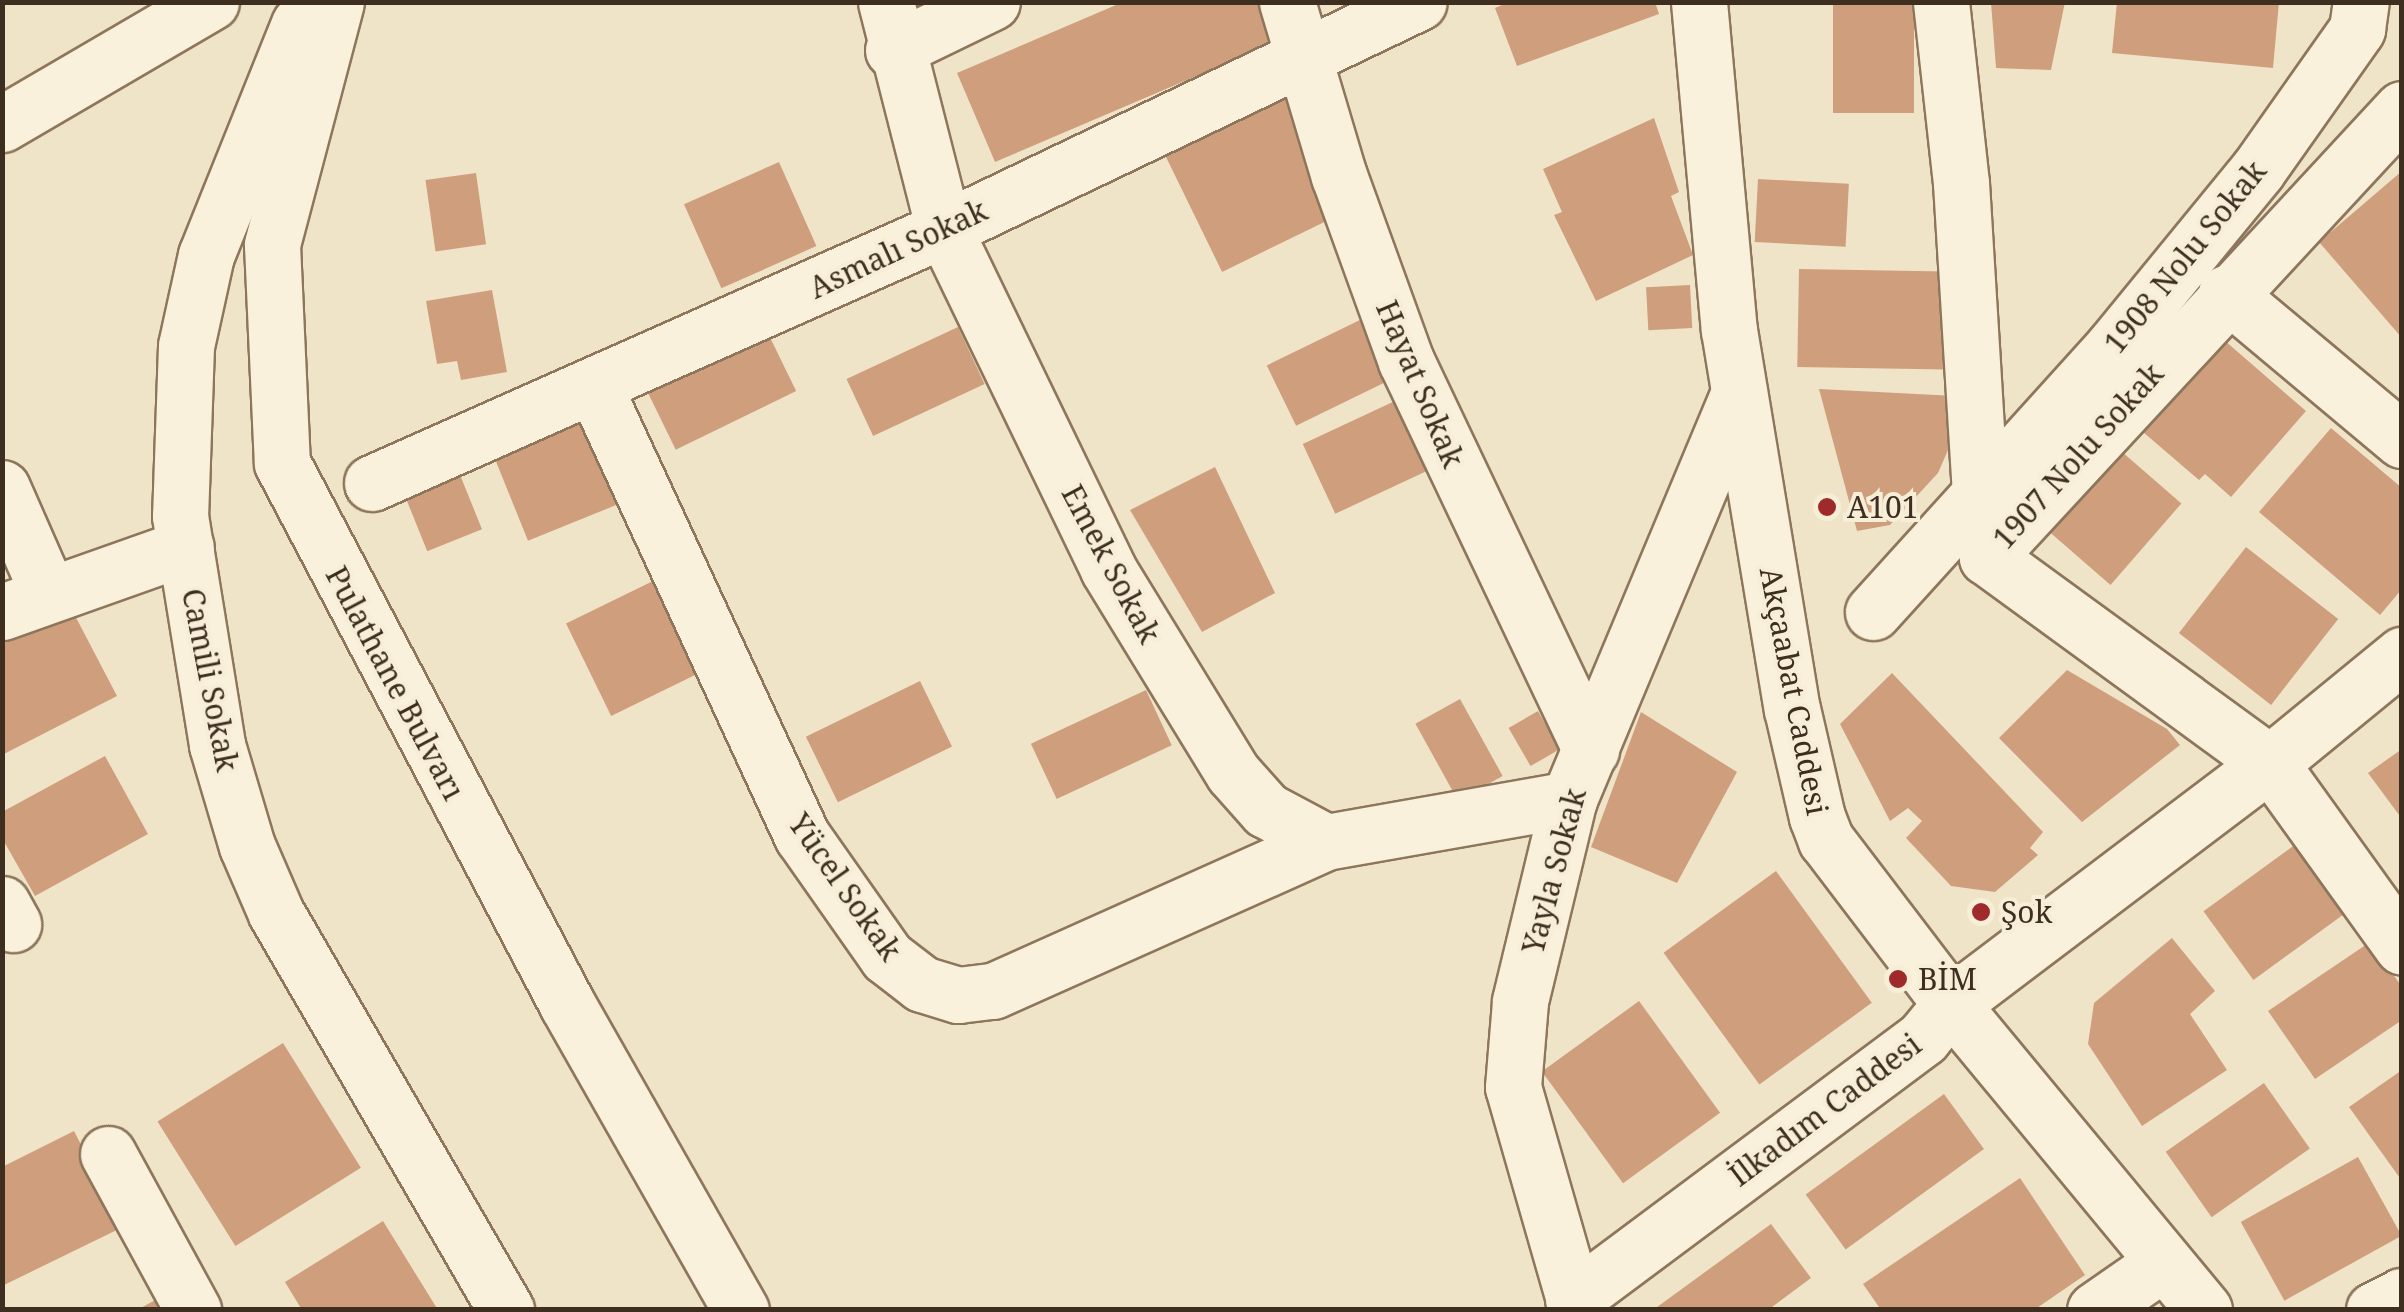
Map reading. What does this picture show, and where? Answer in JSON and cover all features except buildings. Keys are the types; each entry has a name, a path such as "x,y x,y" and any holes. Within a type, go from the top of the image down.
{"street":[{"path":"2,124 211,2"},
{"name":"Camili Sokak","path":"305,2 290,58 242,155 206,255 186,346 180,516 217,745 247,846 350,1049 506,1310"},
{"name":"Pulathane Bulvarı","path":"336,2 272,245 282,463 567,1004 741,1310"},
{"path":"889,26 992,2"},
{"name":"Hayat Sokak","path":"1287,2 1306,56 1338,176 1406,360 1591,750"},
{"name":"Asmalı Sokak","path":"372,482 944,229 1419,2"},
{"name":"Akçaabat Caddesi","path":"1699,2 1739,393 1817,817 1826,840 1950,1004 2204,1310"},
{"path":"1941,2 1961,183 1980,517"},
{"name":"1908 Nolu Sokak","path":"1873,612 1980,517 2257,170 2357,28 2361,2"},
{"name":"Emek Sokak","path":"889,26 944,229 1108,569 1232,774 1266,810 1326,842"},
{"name":"1907 Nolu Sokak","path":"2402,110 2226,293 1980,517 1987,557 2015,583 2270,764 2402,947"},
{"path":"2226,293 2402,440"},
{"name":"Yücel Sokak","path":"594,386 802,836 887,957 922,984 958,995 992,991 1326,842"},
{"name":"Yayla Sokak","path":"1575,1304 1513,1087 1520,1000 1570,799 1739,393"},
{"path":"2,488 25,602 186,547"},
{"name":"İlkadım Caddesi","path":"1575,1304 1923,1038 1950,1004 2270,764 2402,655"},
{"path":"1326,842 1570,799"},
{"path":"108,1154 193,1310"},
{"path":"2095,1310 2164,1262"},
{"path":"2374,1310 2402,1296"}],"place":[{"name":"A101","path":"1827,507"},
{"name":"Şok","path":"1981,912"},
{"name":"BİM","path":"1898,979"}]}
